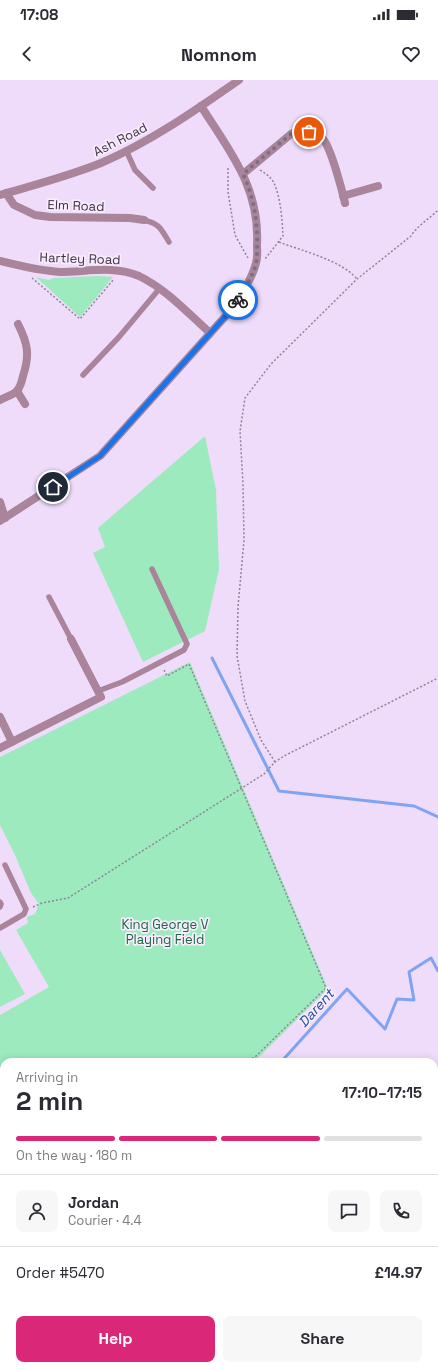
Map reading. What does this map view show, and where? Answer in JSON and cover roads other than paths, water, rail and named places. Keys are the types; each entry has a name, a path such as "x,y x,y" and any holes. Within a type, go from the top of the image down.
{"street":[{"name":"Ash Road","path":"3,194 69,175 102,162 126,150 201,106 239,80"},
{"path":"0,502 2,519 100,456 232,309 245,289 256,263 258,235 253,199 243,174 201,106"},
{"path":"243,174 294,132 304,131 318,135 323,139 330,153 344,200 378,186"},
{"name":"Elm Road","path":"3,194 14,205 35,215 50,217 130,214 144,220"},
{"name":"Hartley Road","path":"0,261 44,271 121,271 138,276 160,288 210,333"},
{"path":"0,400 17,391 22,382 27,364 28,350 24,336 18,324"},
{"path":"17,391 25,404"},
{"path":"0,748 100,694 71,639"},
{"path":"0,717 12,742"}],"lane":[{"path":"126,150 135,170 153,188"},
{"path":"144,220 154,222 159,226 169,242"},
{"path":"83,375 119,337 160,288"},
{"path":"100,694 184,650 187,644 152,569"},
{"path":"49,597 71,639"},
{"path":"0,928 24,914 26,910 5,865"},
{"path":"0,902 0,907"}],"waterway":[{"path":"212,658 279,791 414,806 438,817"},
{"name":"Darent","path":"285,1058 347,989 385,1029 397,999 414,1000 409,972 431,958 438,971"}],"park label":[{"name":"King George V Playing Field","path":"165,932"}]}
